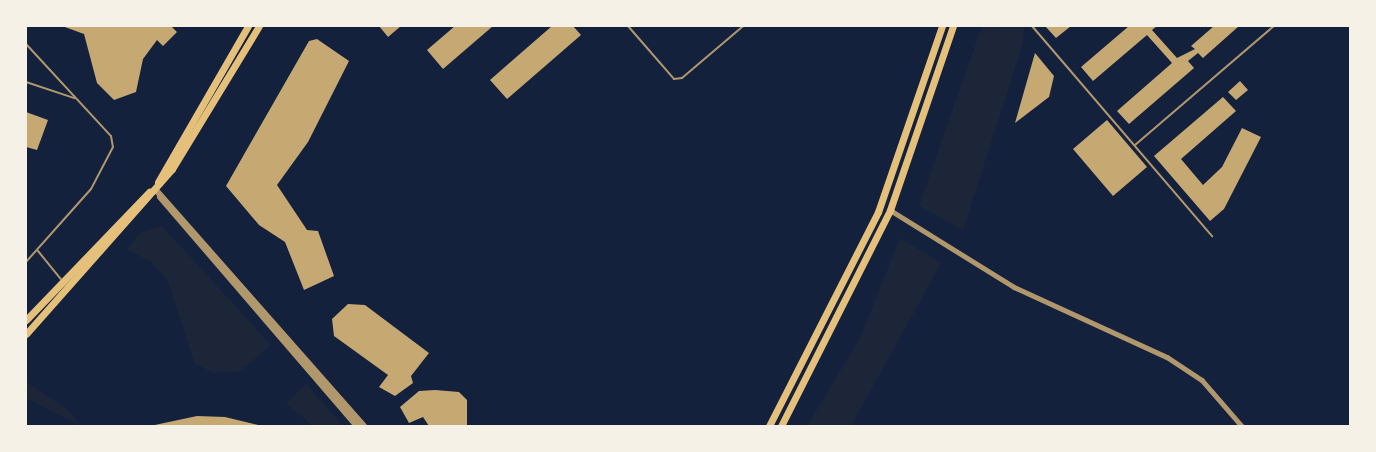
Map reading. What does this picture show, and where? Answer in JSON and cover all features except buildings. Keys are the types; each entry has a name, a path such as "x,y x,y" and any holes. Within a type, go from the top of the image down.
{"main road":[{"path":"26,320 64,282 134,203 155,189 248,26"},
{"path":"26,334 71,289 155,189 216,102 258,26"},
{"path":"769,426 878,212 942,26"},
{"path":"782,426 890,210 953,26"}],"street":[{"path":"155,189 357,426"},
{"path":"155,189 364,426"},
{"path":"890,210 1014,287 1167,357 1202,380 1242,426"}],"lane":[{"path":"628,26 674,79 682,78 742,26"},
{"path":"1032,26 1212,236"},
{"path":"1135,145 1274,26"},
{"path":"26,44 111,136 113,147 91,189 26,262"},
{"path":"26,82 77,99"},
{"path":"38,251 64,282"}],"shaded area":[{"path":"982,26 1024,28 1023,43 963,230 919,206"},
{"path":"162,226 271,345 240,371 215,373 195,364 168,281 151,262 127,249 140,233"},
{"path":"900,238 941,263 851,426 807,426 861,336"},
{"path":"26,382 67,409 81,426 26,398"},
{"path":"306,384 343,426 313,426 286,403"}]}
